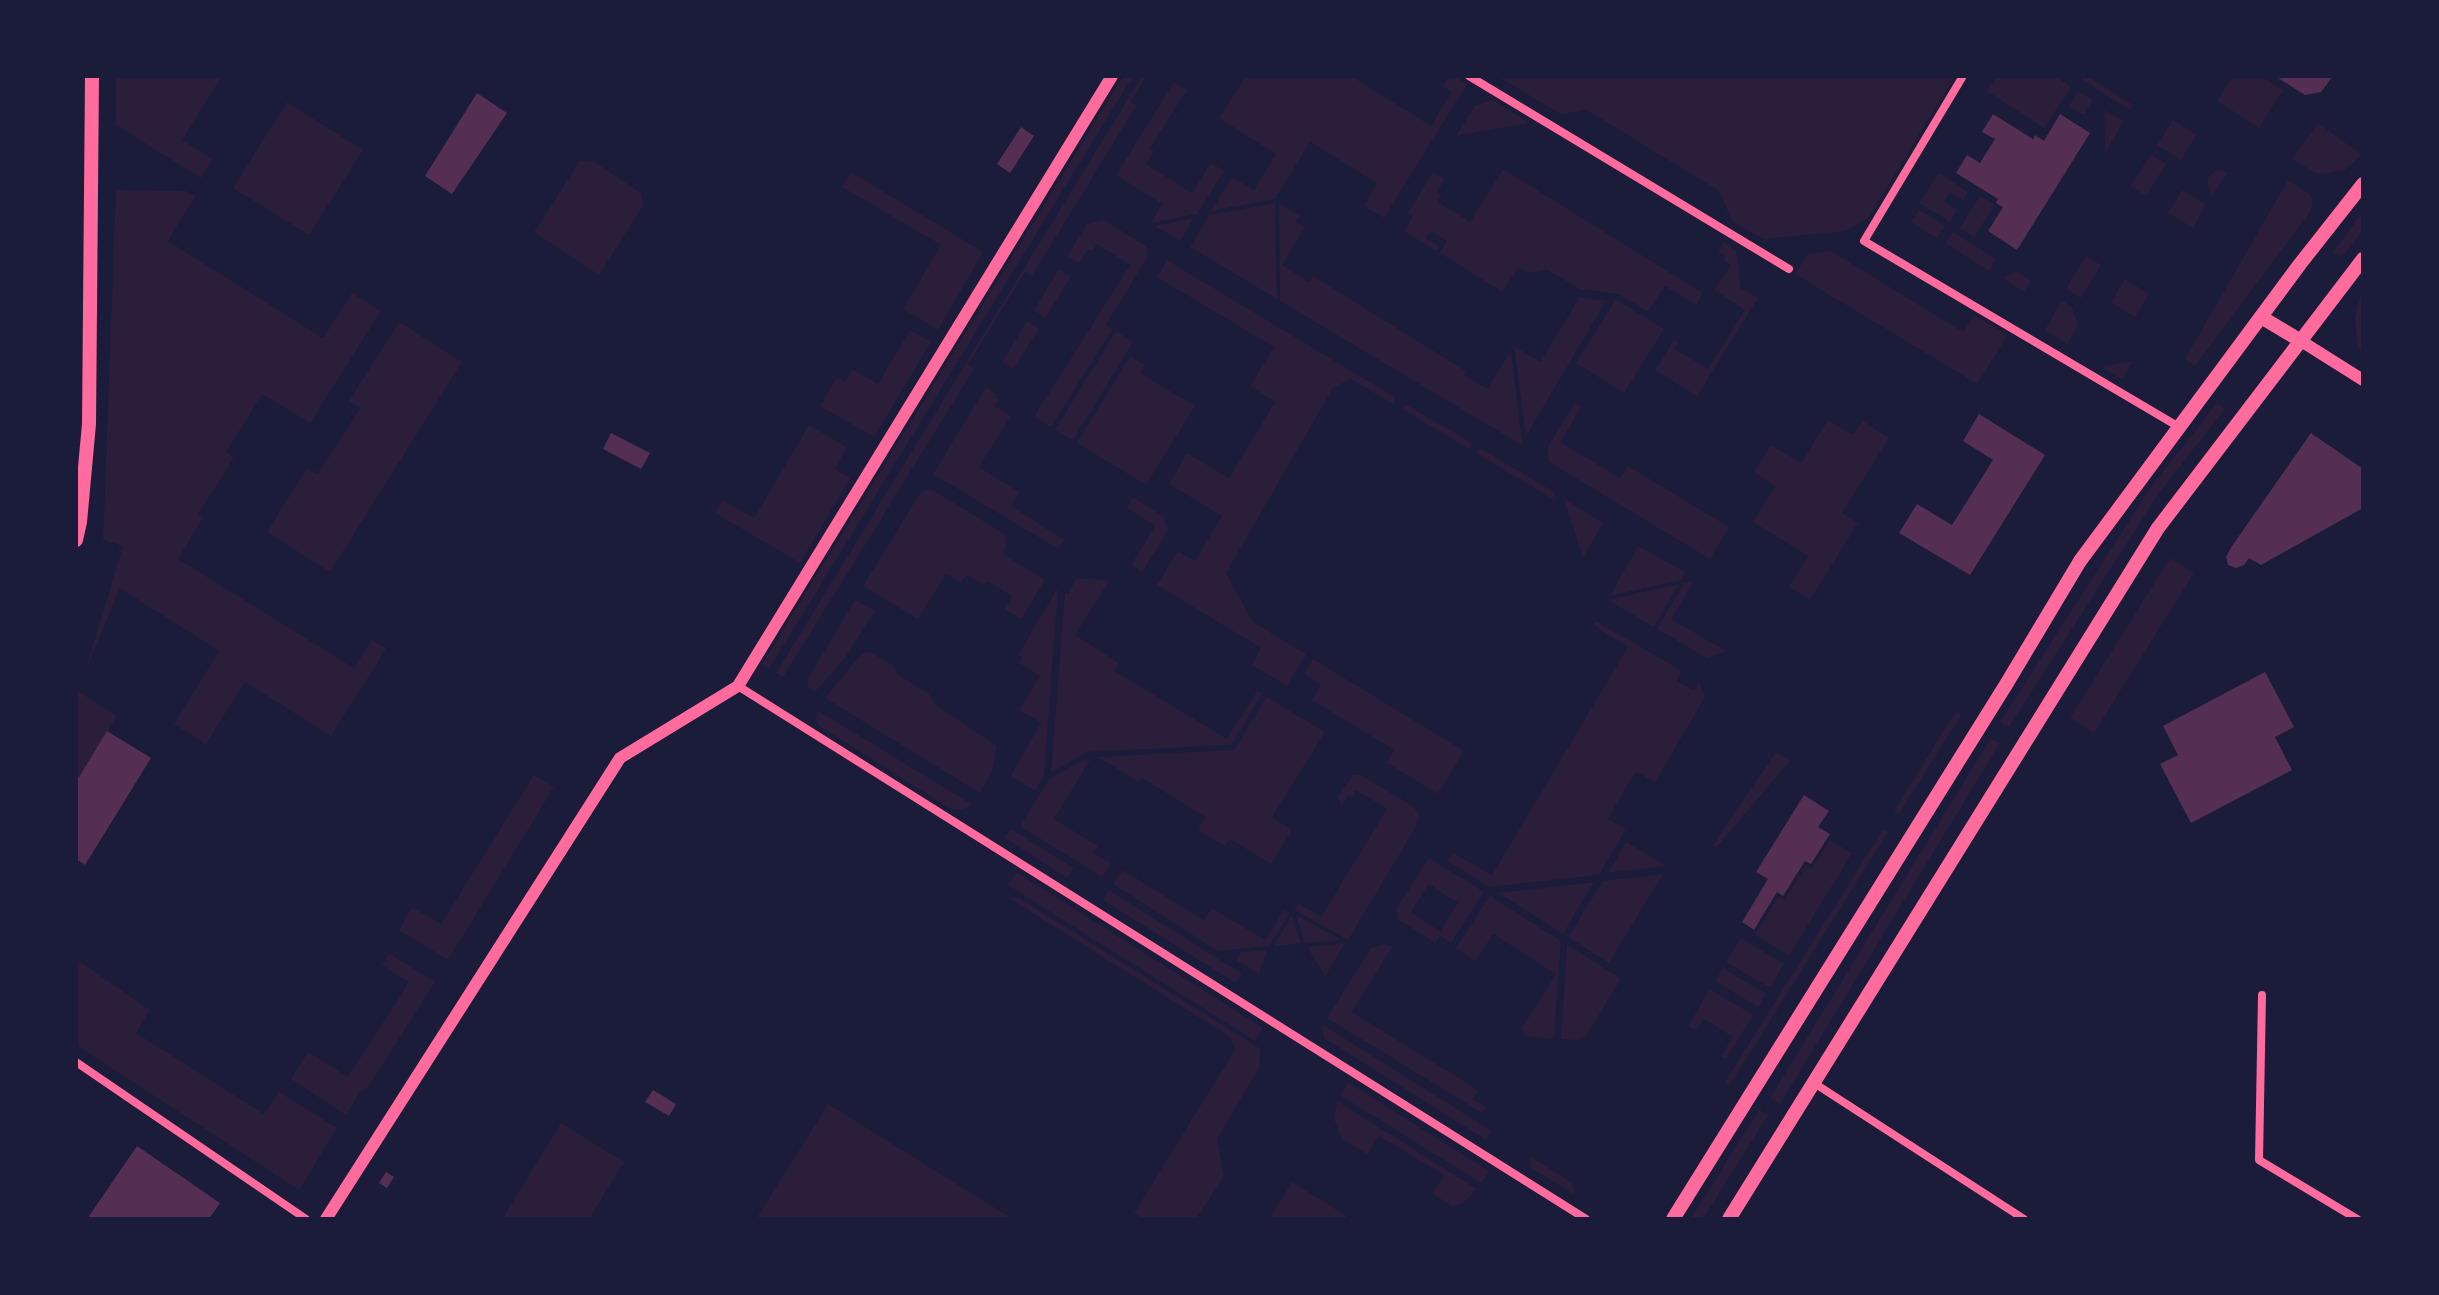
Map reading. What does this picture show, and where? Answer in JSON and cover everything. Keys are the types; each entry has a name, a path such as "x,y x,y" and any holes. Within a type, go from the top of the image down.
{"main road":[{"path":"76,540 89,424 92,76"},
{"path":"1673,1219 2080,561 2363,184"},
{"path":"1729,1219 2158,528 2363,259"},
{"path":"2261,317 2301,341"}],"street":[{"path":"326,1219 620,758 738,686 1112,76"},
{"path":"1469,76 1789,269"},
{"path":"1963,76 1864,241 2179,427"},
{"path":"2301,341 2363,380"},
{"path":"738,686 1586,1219"},
{"path":"2262,995 2259,1160 2357,1219"},
{"path":"76,1062 306,1219"},
{"path":"1814,1083 2024,1219"}],"shaded area":[{"path":"116,76 222,76 182,140 213,159 201,178 116,125"},
{"path":"1123,76 1133,76 769,669 762,664"},
{"path":"1142,76 1146,76 1130,102 1136,106 1032,276 1025,272 968,364 974,369 783,677 776,673"},
{"path":"1246,76 1351,76 1431,126 1452,92 1443,86 1449,76 1467,84 1384,218 1364,206 1377,183 1310,142 1275,199 1211,211 1232,177 1254,190 1276,154 1219,118"},
{"path":"1497,76 1955,76 1868,218 1846,231 1764,239 1733,222 1719,191 1585,109 1562,115"},
{"path":"1997,76 2055,76 2071,87 2044,128 1987,91"},
{"path":"2076,76 2088,76 2133,105 2130,110"},
{"path":"2233,76 2260,76 2283,90 2259,128 2217,101"},
{"path":"1174,82 1187,90 1150,148 1154,151 1146,164 1192,193 1211,163 1224,171 1197,214 1151,223 1162,204 1116,175"},
{"path":"2078,91 2093,100 2084,115 2069,106"},
{"path":"1493,100 1530,123 1456,136 1475,106"},
{"path":"287,102 363,150 309,235 233,188"},
{"path":"2104,110 2124,121 2105,153"},
{"path":"2173,120 2196,135 2181,160 2157,145"},
{"path":"2318,123 2361,154 2346,169 2315,173 2292,159"},
{"path":"2151,154 2166,164 2146,196 2130,186"},
{"path":"580,161 593,161 641,193 643,206 599,275 534,232"},
{"path":"1503,169 1703,293 1696,305 1665,286 1648,312 1619,294 1579,289 1548,270 1529,273 1518,267 1502,292 1440,253 1447,241 1430,231 1426,238 1439,246 1436,251 1404,231 1413,216 1408,213 1433,172 1445,179 1437,192 1441,195 1438,202 1470,222"},
{"path":"2216,170 2227,172 2213,195 2207,179"},
{"path":"851,172 983,252 938,330 903,309 941,245 842,187"},
{"path":"1939,173 1968,192 1963,200 1950,192 1944,201 1957,210 1950,222 1919,203"},
{"path":"2288,180 2310,194 2313,202 2310,212 2195,366 2185,359"},
{"path":"116,190 186,191 195,196 168,241 323,338 352,293 381,311 310,423 262,394 226,452 234,458 198,514 203,518 178,559 354,668 372,640 386,649 331,736 245,682 206,744 174,724 219,651 120,588 85,672 123,546 103,540"},
{"path":"2182,190 2206,204 2193,228 2168,213"},
{"path":"1980,196 1995,205 1974,237 1960,228"},
{"path":"1275,203 1277,299 1190,247 1209,215"},
{"path":"1279,203 1300,216 1296,222 1305,227 1282,265 1309,282 1313,276 1466,371 1464,375 1487,389 1511,351 1520,444 1280,301"},
{"path":"1919,210 1945,226 1937,238 1911,222"},
{"path":"2363,212 2363,230 2344,255 2338,257 2335,249"},
{"path":"1194,218 1180,241 1155,226"},
{"path":"1104,220 1146,246 1148,256 1106,325 1112,330 1051,427 1034,417 1130,265 1097,244 1092,251 1088,249 1079,263 1067,256 1087,224"},
{"path":"1953,232 1996,259 1989,271 1945,243"},
{"path":"1724,242 1736,250 1741,288 1758,298 1697,396 1655,370 1675,339 1679,342 1675,349 1708,369 1745,310 1714,290 1731,265 1723,260 1725,256 1718,251"},
{"path":"1831,251 1963,332 1974,315 2008,335 1977,384 1795,274 1808,254"},
{"path":"2086,256 2101,265 2081,298 2066,289"},
{"path":"1167,260 1396,398 1393,404 1351,379 1333,388 1226,573 1253,622 1306,654 1287,686 1252,665 1261,648 1157,585 1178,551 1195,561 1222,516 1169,484 1187,453 1229,478 1275,402 1250,386 1274,347 1157,277"},
{"path":"1059,269 1071,277 1045,318 1034,310"},
{"path":"2017,271 2031,281 2024,292 2003,278"},
{"path":"2125,279 2149,294 2135,317 2111,302"},
{"path":"2363,286 2363,353 2359,348 2355,317"},
{"path":"1580,297 1606,301 1526,436 1514,346 1540,362"},
{"path":"1616,299 1664,329 1624,393 1576,363"},
{"path":"2062,300 2072,307 2078,326 2067,344 2045,330"},
{"path":"1027,321 1039,329 1013,369 1002,362"},
{"path":"399,322 462,362 330,572 267,532 307,468 318,474 360,408 349,401"},
{"path":"910,330 931,342 874,437 820,406 837,377 845,382 852,369 878,384"},
{"path":"1116,331 1133,342 1073,440 1055,430"},
{"path":"1130,356 1145,365 1140,373 1195,406 1146,485 1077,443"},
{"path":"2133,361 2122,380 2101,366"},
{"path":"986,387 997,394 999,399 995,406 1011,416 979,467 1019,492 1011,506 1064,540 1058,549 933,474"},
{"path":"1575,403 1581,407 1560,442 1620,478 1628,466 1729,527 1710,559 1549,462 1547,448"},
{"path":"2217,403 2225,409 2159,493 2009,727 2000,722 2151,487"},
{"path":"1405,404 1472,443 1469,449 1402,409"},
{"path":"1828,420 1853,435 1863,421 1889,438 1842,513 1858,523 1810,600 1789,587 1808,556 1753,522 1775,486 1754,472 1771,445 1801,463"},
{"path":"809,425 847,447 835,469 850,478 800,563 715,513 722,500 754,518"},
{"path":"1480,448 1554,492 1556,501 1476,453"},
{"path":"933,490 1004,534 1007,541 1003,554 1045,580 1021,619 1005,609 1012,596 987,581 984,585 966,575 961,583 946,574 918,619 863,586 921,492"},
{"path":"1133,497 1164,517 1168,531 1142,572 1131,565 1155,526 1127,508"},
{"path":"1564,499 1603,523 1583,558"},
{"path":"1638,546 1686,572 1681,580 1610,596"},
{"path":"2170,558 2194,573 2094,733 2070,718"},
{"path":"1077,578 1109,581 1075,635 1119,663 1115,671 1227,739 1257,691 1262,694 1231,745 1087,752 1051,772 1065,593 1068,594"},
{"path":"1694,581 1671,619 1726,651 1707,658 1657,629 1684,583"},
{"path":"1679,584 1654,627 1608,600"},
{"path":"1058,588 1044,776 1035,791 1011,776 1041,723 1019,710 1040,676 1019,663 1023,658 1018,655"},
{"path":"855,600 875,611 843,660 815,692 808,687 807,680"},
{"path":"1596,621 1682,671 1677,681 1694,690 1699,682 1705,697 1655,782 1636,772 1629,782 1608,819 1626,829 1599,875 1489,887 1448,861 1453,853 1492,875 1628,647 1593,625"},
{"path":"870,652 893,665 897,674 929,694 936,705 997,746 992,772 980,793 825,698 858,658"},
{"path":"1313,659 1464,751 1438,794 1387,763 1394,750 1312,700 1321,685 1304,674"},
{"path":"76,690 117,716 76,782"},
{"path":"1267,697 1325,732 1272,817 1292,830 1271,864 1230,839 1225,846 1198,830 1205,817 1142,778 1139,782 1098,757 1234,750"},
{"path":"817,710 973,805 951,809 819,726"},
{"path":"1956,711 1962,714 1899,814 1894,811"},
{"path":"1991,738 2000,743 1780,1104 1770,1098"},
{"path":"1776,752 1790,761 1716,848 1712,846"},
{"path":"1087,758 1090,760 1054,819 1098,846 1094,853 1111,863 1102,877 1020,826 1049,779"},
{"path":"534,775 554,787 448,960 399,930 412,907 441,924"},
{"path":"1353,775 1361,775 1414,807 1419,816 1417,825 1348,940 1294,910 1298,903 1321,917 1387,809 1356,790 1352,797 1348,795 1341,806 1338,796"},
{"path":"1011,829 1074,868 1067,878 1005,838"},
{"path":"1883,829 1888,832 1730,1085 1727,1084 1725,1082"},
{"path":"1830,840 1852,853 1789,956 1755,935 1778,897 1784,900 1806,866 1812,869"},
{"path":"1626,842 1667,866 1608,873"},
{"path":"1429,858 1484,892 1451,943 1440,936 1435,943 1398,919 1397,908","holes":["1429,884 1458,903 1440,931 1411,912"]},
{"path":"1122,870 1204,920 1212,908 1265,940 1284,910 1290,913 1269,946 1218,951 1113,884"},
{"path":"1016,872 1263,1028 1255,1041 1008,885"},
{"path":"1663,874 1609,963 1568,937 1603,881"},
{"path":"1594,882 1563,934 1499,893"},
{"path":"1109,890 1242,974 1234,982 1103,900"},
{"path":"1490,896 1561,941 1554,1039 1525,1036 1522,1028 1556,974 1493,934 1475,961 1456,948"},
{"path":"1009,898 1019,898 1261,1049 1259,1068 1217,1139 1224,1176 1196,1219 1144,1219 1134,1213 1235,1050 1230,1037"},
{"path":"1292,915 1301,943 1274,946"},
{"path":"1296,915 1342,940 1305,943"},
{"path":"1741,938 1784,964 1770,988 1726,962"},
{"path":"1345,943 1325,976 1307,947"},
{"path":"1386,944 1392,947 1352,1012 1478,1090 1473,1099 1486,1107 1482,1113 1327,1018 1371,948"},
{"path":"1567,944 1621,979 1586,1036 1575,1040 1561,1039"},
{"path":"1267,950 1259,974 1236,960 1241,952"},
{"path":"389,953 435,982 368,1087 360,1092 346,1115 291,1079 308,1052 348,1077 409,982 382,965"},
{"path":"76,959 150,1010 136,1033 264,1114 279,1092 337,1128 299,1190 76,1045"},
{"path":"1723,968 1766,994 1758,1007 1715,981"},
{"path":"1710,989 1753,1015 1726,1059 1721,1056 1733,1037 1704,1019 1696,1030 1688,1026"},
{"path":"1323,1025 1492,1131 1486,1140 1324,1038"},
{"path":"1348,1082 1489,1171 1481,1183 1340,1095"},
{"path":"1337,1101 1477,1189 1462,1204 1452,1206 1433,1194 1444,1175 1379,1136 1367,1154 1342,1139 1334,1119"},
{"path":"828,1104 1013,1219 756,1219"},
{"path":"1759,1110 1768,1115 1703,1219 1694,1219 1692,1217"},
{"path":"561,1123 624,1162 589,1219 509,1219 504,1216"},
{"path":"1530,1156 1572,1183 1575,1195 1531,1168"},
{"path":"1292,1182 1351,1219 1269,1219"}],"building":[{"path":"2275,76 2333,76 2321,92 2305,95"},
{"path":"477,93 507,113 452,194 425,176"},
{"path":"1993,114 2033,139 2035,135 2044,141 2060,114 2090,133 2017,250 1988,231 2003,207 1996,203 1998,199 1956,173 1967,155 1980,163 1995,139 1982,132"},
{"path":"1021,127 1034,136 1010,173 997,164"},
{"path":"1979,414 2045,455 1970,575 1899,533 1917,504 1952,525 1993,460 1963,441"},
{"path":"611,433 650,453 641,469 603,449"},
{"path":"2311,433 2363,469 2363,508 2261,565 2249,558 2244,565 2236,568 2228,565 2226,557 2232,546"},
{"path":"2265,672 2294,727 2275,737 2292,770 2191,823 2160,764 2178,755 2163,726"},
{"path":"107,731 151,758 85,865 76,859 76,782"},
{"path":"1804,795 1829,811 1818,827 1830,834 1811,864 1805,861 1783,896 1777,892 1754,930 1742,922 1768,879 1756,872"},
{"path":"653,1090 676,1104 669,1116 645,1102"},
{"path":"137,1146 220,1203 209,1219 87,1219"},
{"path":"386,1172 394,1177 387,1188 379,1183"}]}
